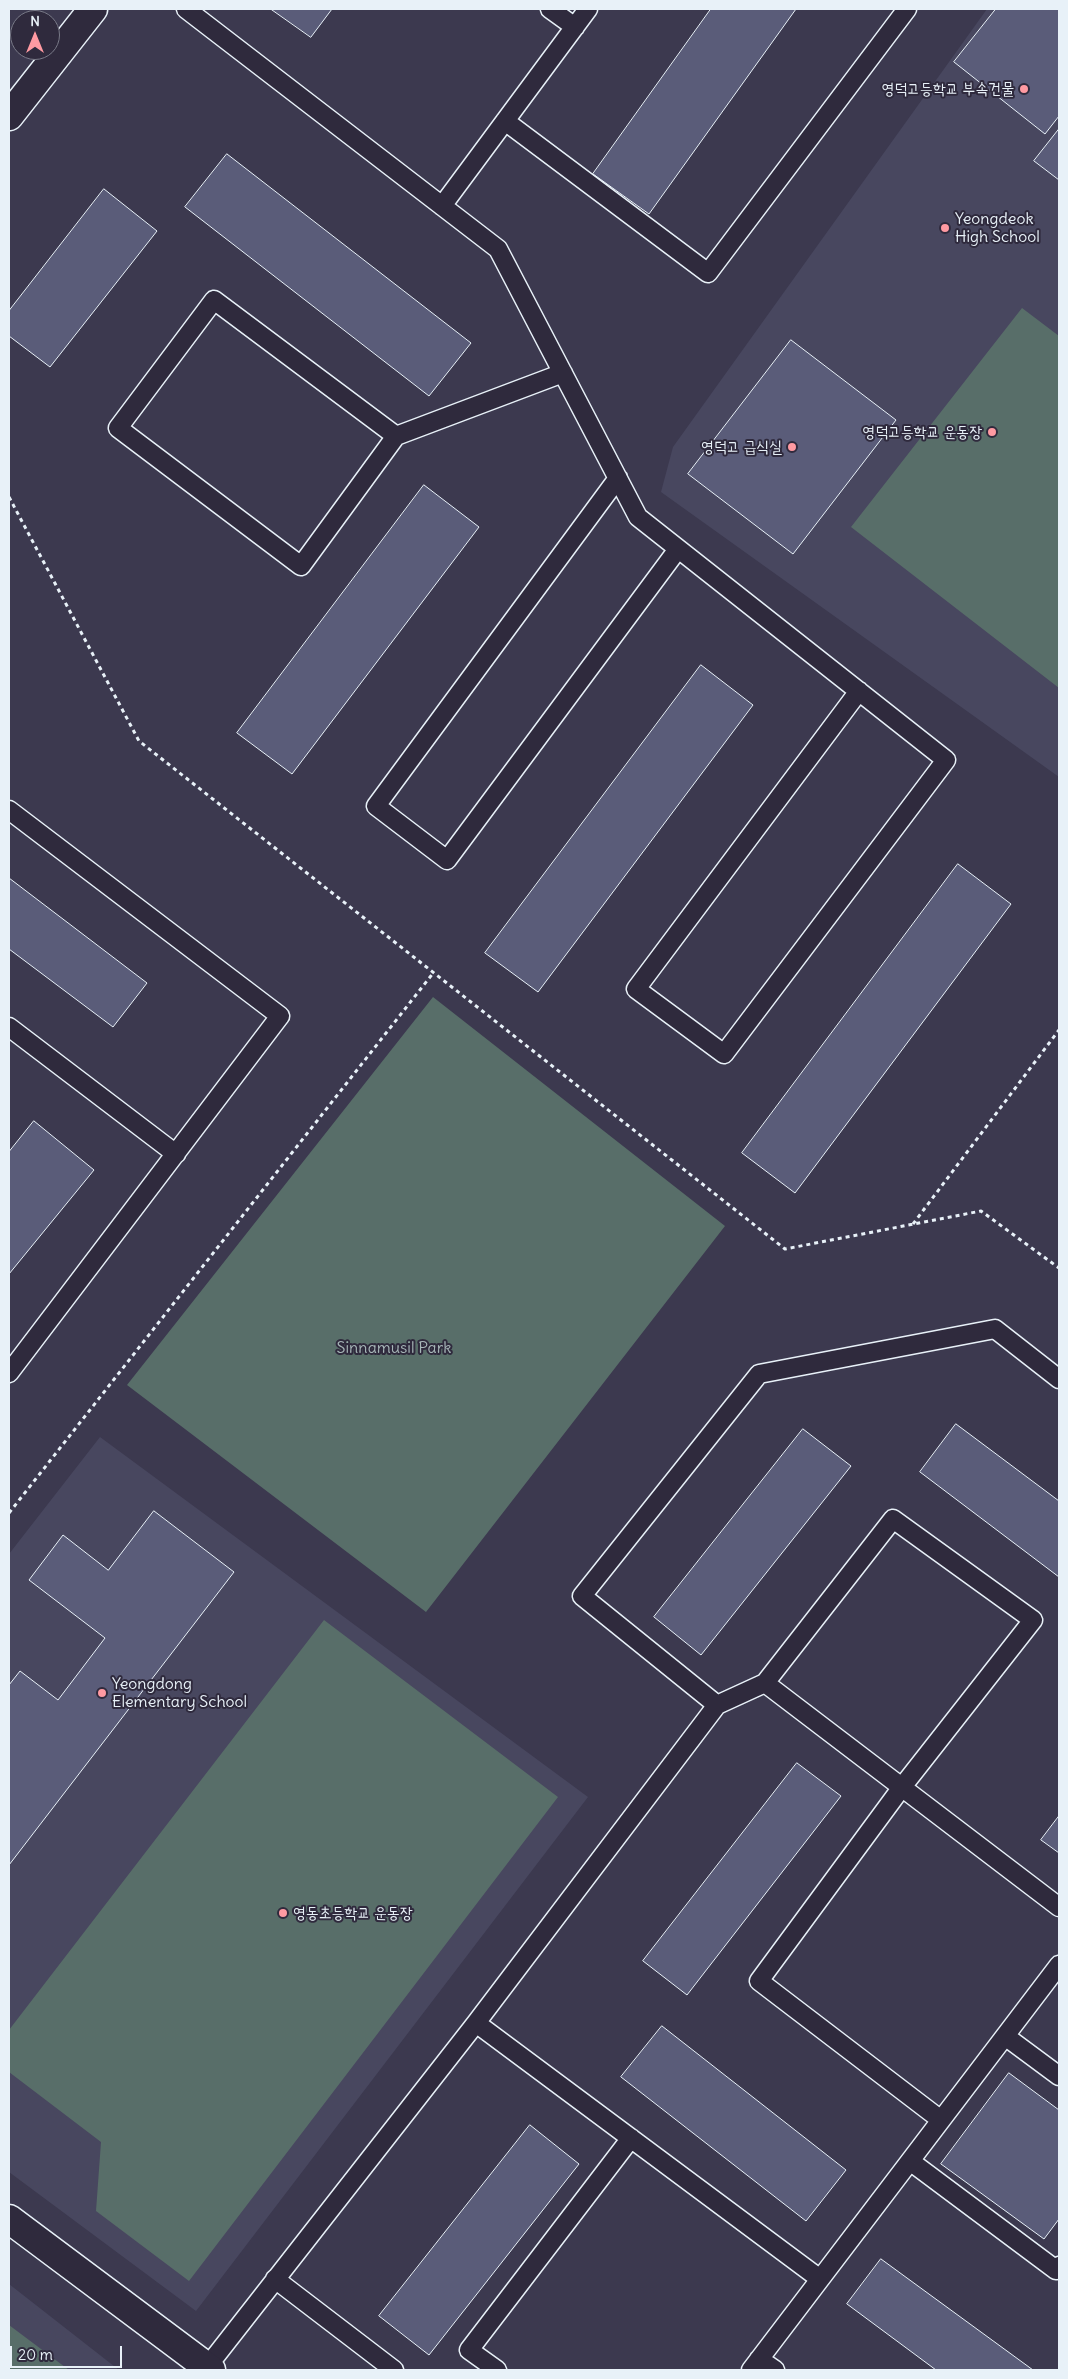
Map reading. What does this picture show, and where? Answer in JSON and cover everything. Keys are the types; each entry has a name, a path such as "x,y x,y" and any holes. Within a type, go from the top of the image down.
{"street":[{"path":"9,116 94,9"},
{"path":"9,2219 209,2369"}],"lane":[{"path":"186,9 498,249 638,517 678,549 859,691 946,760 724,1054 636,989 859,691"},
{"path":"550,9 575,27"},
{"path":"442,206 588,9"},
{"path":"505,120 708,273 906,9"},
{"path":"396,436 214,300 118,428 301,566 396,436 563,373"},
{"path":"618,478 376,806 447,860 678,549"},
{"path":"9,810 280,1016 9,1373"},
{"path":"9,1027 176,1154"},
{"path":"717,1705 582,1596 759,1374 995,1329 1059,1379"},
{"path":"209,2369 275,2279 476,2023 717,1705 765,1683 893,1519 1033,1620 902,1787 759,1981 941,2120"},
{"path":"765,1683 1059,1907"},
{"path":"775,2370 755,2364 1059,1965"},
{"path":"476,2023 820,2279"},
{"path":"1005,2036 1059,2076"},
{"path":"497,2370 469,2350 631,2138"},
{"path":"910,2161 1056,2270 1059,2266"},
{"path":"275,2279 394,2370"}],"path":[{"path":"9,497 139,741 785,1249 981,1212 1059,1268"},
{"path":"9,1513 434,972"},
{"path":"912,1225 1059,1030"}],"shaded area":[{"name":"Yeongdeok High School","path":"987,9 1059,9 1059,777 661,492 673,447"},
{"path":"100,1437 588,1797 196,2311 9,2172 9,1554"},
{"path":"9,2284 119,2370 9,2370"}],"green space":[{"name":"영덕고등학교 운동장","path":"1022,308 1059,336 1059,688 851,527"},
{"name":"Sinnamusil Park","path":"433,997 725,1226 426,1612 127,1385"},
{"name":"영동초등학교 운동장","path":"324,1620 558,1797 189,2281 96,2211 101,2142 9,2072 9,2030"},
{"path":"9,2325 69,2370 9,2370"}],"building":[{"path":"271,9 332,9 311,37"},
{"path":"711,9 796,9 649,214 593,174"},
{"name":"영덕고등학교 부속건물","path":"996,9 1059,9 1059,116 1045,134 954,62"},
{"path":"1059,129 1059,180 1034,161"},
{"path":"227,154 471,343 429,396 185,207"},
{"path":"104,189 157,231 50,367 9,336 9,311"},
{"name":"영덕고 급식실","path":"791,340 896,420 793,554 688,474"},
{"path":"424,485 479,527 292,774 237,733"},
{"path":"701,665 753,705 538,992 485,953"},
{"path":"958,864 1011,904 795,1193 742,1153"},
{"path":"9,878 147,983 113,1027 9,949"},
{"path":"34,1121 94,1170 9,1274 9,1152"},
{"path":"956,1424 1059,1501 1059,1577 920,1472"},
{"path":"803,1429 851,1466 701,1655 654,1617"},
{"name":"Yeongdong Elementary School","path":"154,1511 234,1572 9,1865 9,1685 20,1671 58,1700 105,1638 29,1580 63,1535 108,1570"},
{"path":"797,1763 841,1796 687,1995 643,1961"},
{"path":"1059,1816 1059,1853 1041,1840"},
{"path":"662,2026 846,2170 806,2221 621,2077"},
{"path":"1009,2073 1059,2110 1059,2219 1044,2239 941,2164"},
{"path":"530,2125 579,2164 429,2355 379,2316"},
{"path":"881,2259 1033,2370 936,2370 847,2304"}],"place":[{"name":"영덕고등학교 부속건물","path":"1024,89"},
{"name":"Yeongdeok High School","path":"945,228"},
{"name":"영덕고등학교 운동장","path":"992,432"},
{"name":"영덕고 급식실","path":"792,447"},
{"name":"Yeongdong Elementary School","path":"102,1693"},
{"name":"영동초등학교 운동장","path":"283,1913"}]}
